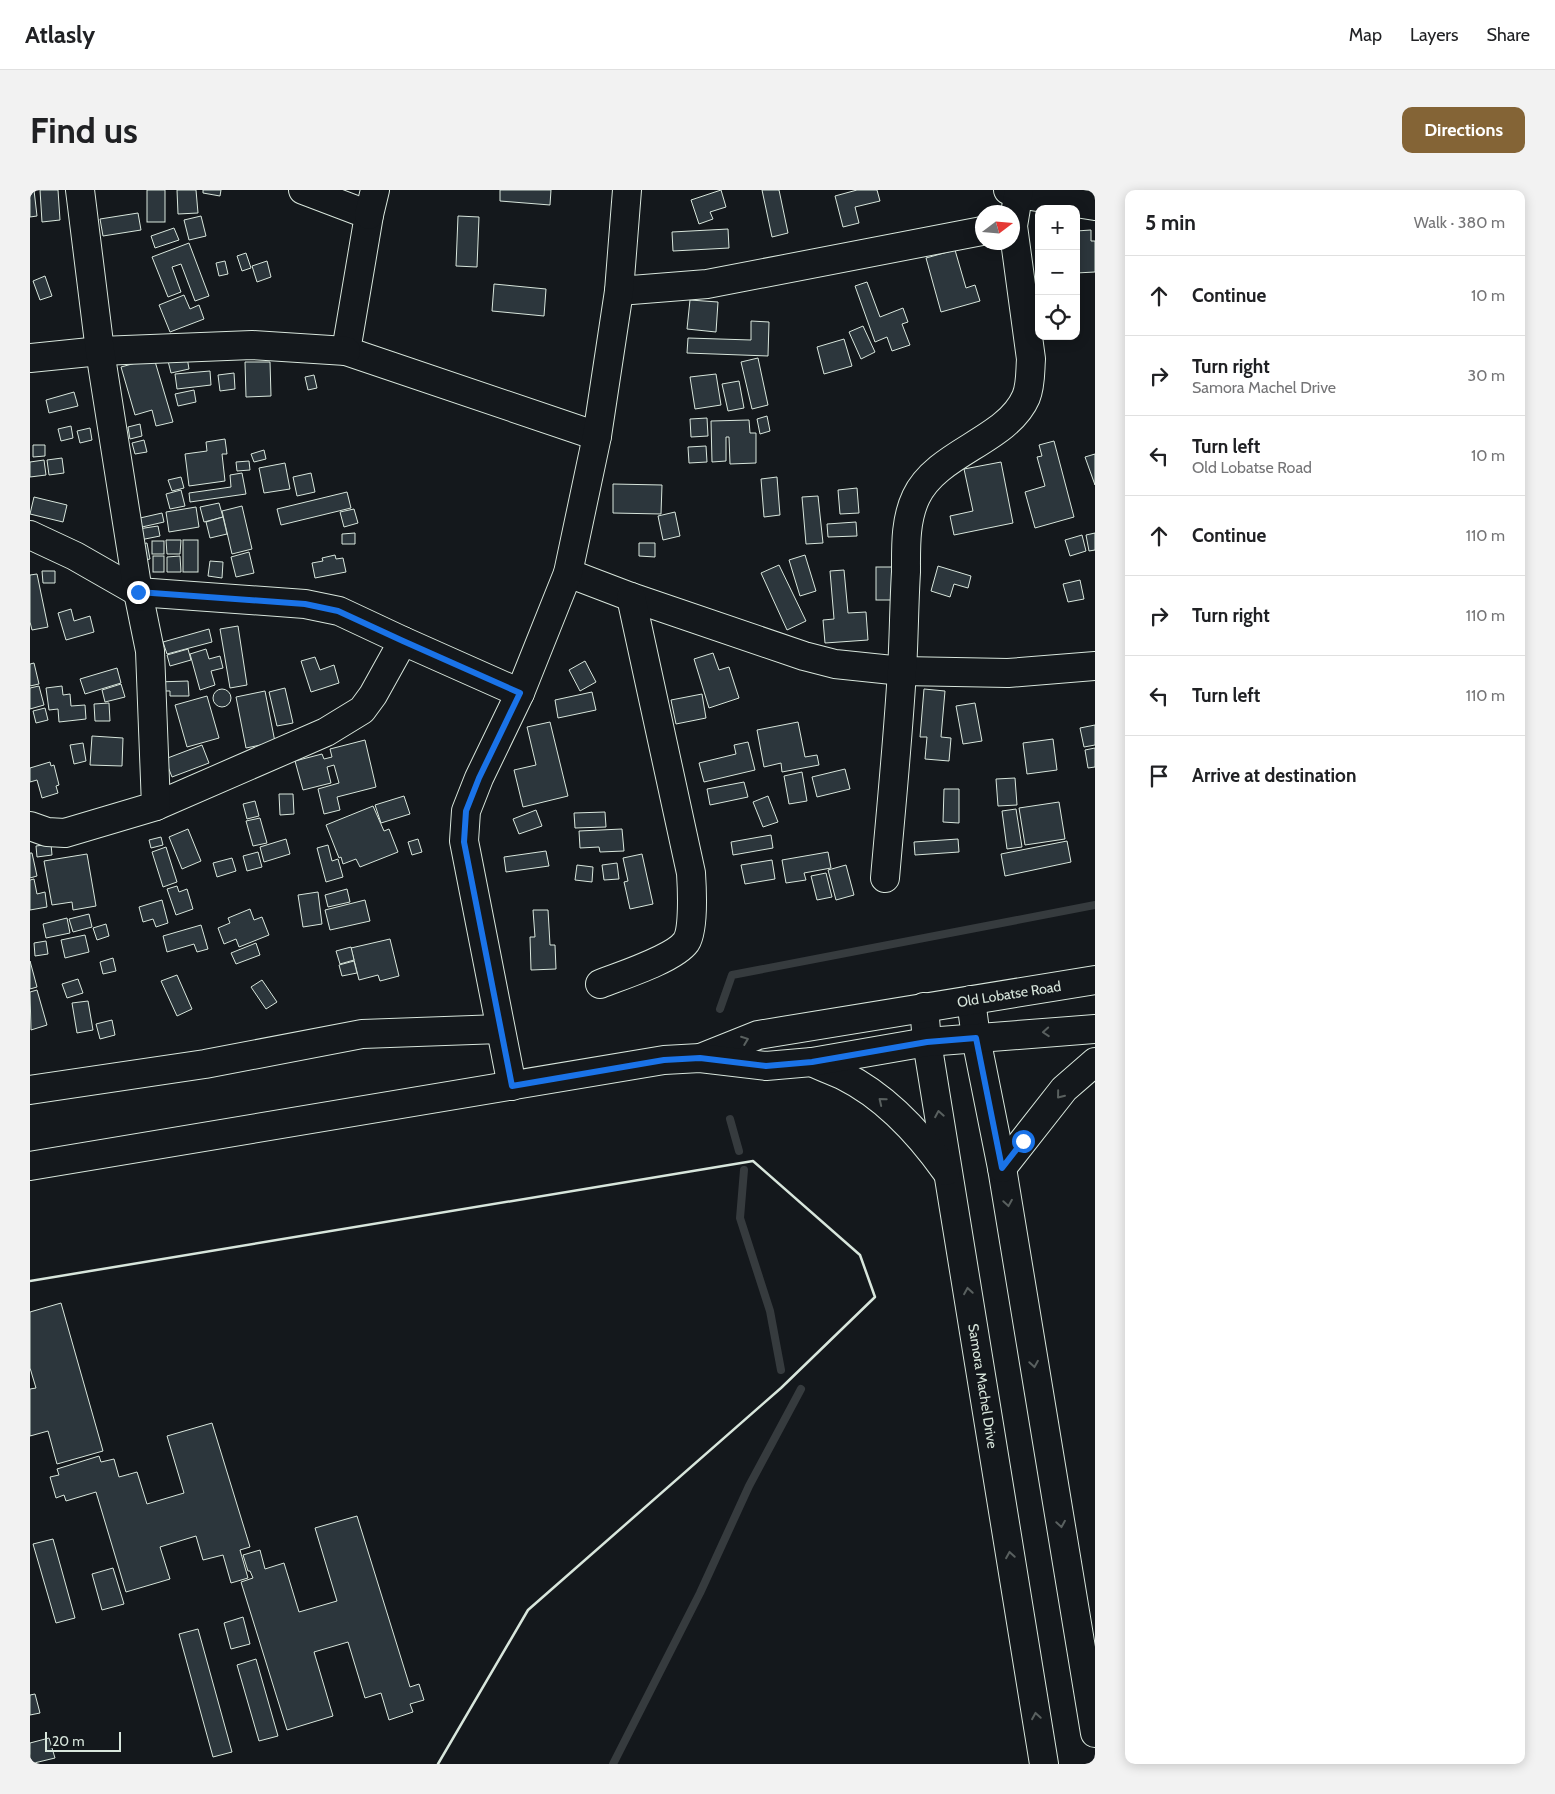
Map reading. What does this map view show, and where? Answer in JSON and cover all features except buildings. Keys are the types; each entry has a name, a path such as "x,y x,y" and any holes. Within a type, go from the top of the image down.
{"street":[{"path":"80,190 100,351 138,592 150,652 156,806"},
{"path":"303,190 372,203 346,351"},
{"path":"512,1086 464,842 466,811 479,778 520,693 568,573 597,436 620,291 627,190"},
{"path":"884,878 902,671 909,519 916,497 926,481 941,467 1010,420 1020,408 1027,395 1030,378 1030,359 1012,226 1015,191 1095,206"},
{"path":"620,291 707,284 975,232"},
{"path":"30,358 100,351 252,345 346,351 597,436"},
{"path":"30,535 75,556 138,592 305,604 338,611 520,693"},
{"path":"568,573 631,597 804,656 835,664 902,671 1008,673 1095,666"},
{"path":"600,984 676,951 686,941 690,930 691,873 631,597"},
{"path":"30,826 47,832 65,834 156,806 326,732 362,710 373,695 403,641"},
{"name":"Old Lobatse Road","path":"700,1058 758,1035 1095,980"},
{"path":"971,1000 976,1038 1002,1168 1095,1733"},
{"name":"Samora Machel Drive","path":"924,1007 927,1042 1044,1764"},
{"path":"30,1090 205,1064 362,1034 500,1029"},
{"path":"30,1166 664,1060 700,1058 766,1066 812,1062 927,1042 1095,1029"},
{"path":"812,1062 845,1076 875,1096 904,1119 928,1146 949,1176"},
{"path":"1002,1168 1064,1089 1095,1062"}],"waterway":[{"path":"720,1009 732,975 1095,905"},
{"path":"730,1119 739,1151"},
{"path":"744,1170 740,1218 770,1311 781,1370"},
{"path":"613,1764 700,1593 749,1486 801,1389"}],"wall":[{"path":"30,1281 753,1161 860,1255 875,1297 781,1388 528,1610 438,1764"}],"route":[{"path":"138,592 305,604 338,611 520,693 479,778 466,811 464,842 512,1086 664,1060 700,1058 766,1066 812,1062 927,1042 976,1038 1002,1168 1023,1141"}]}
